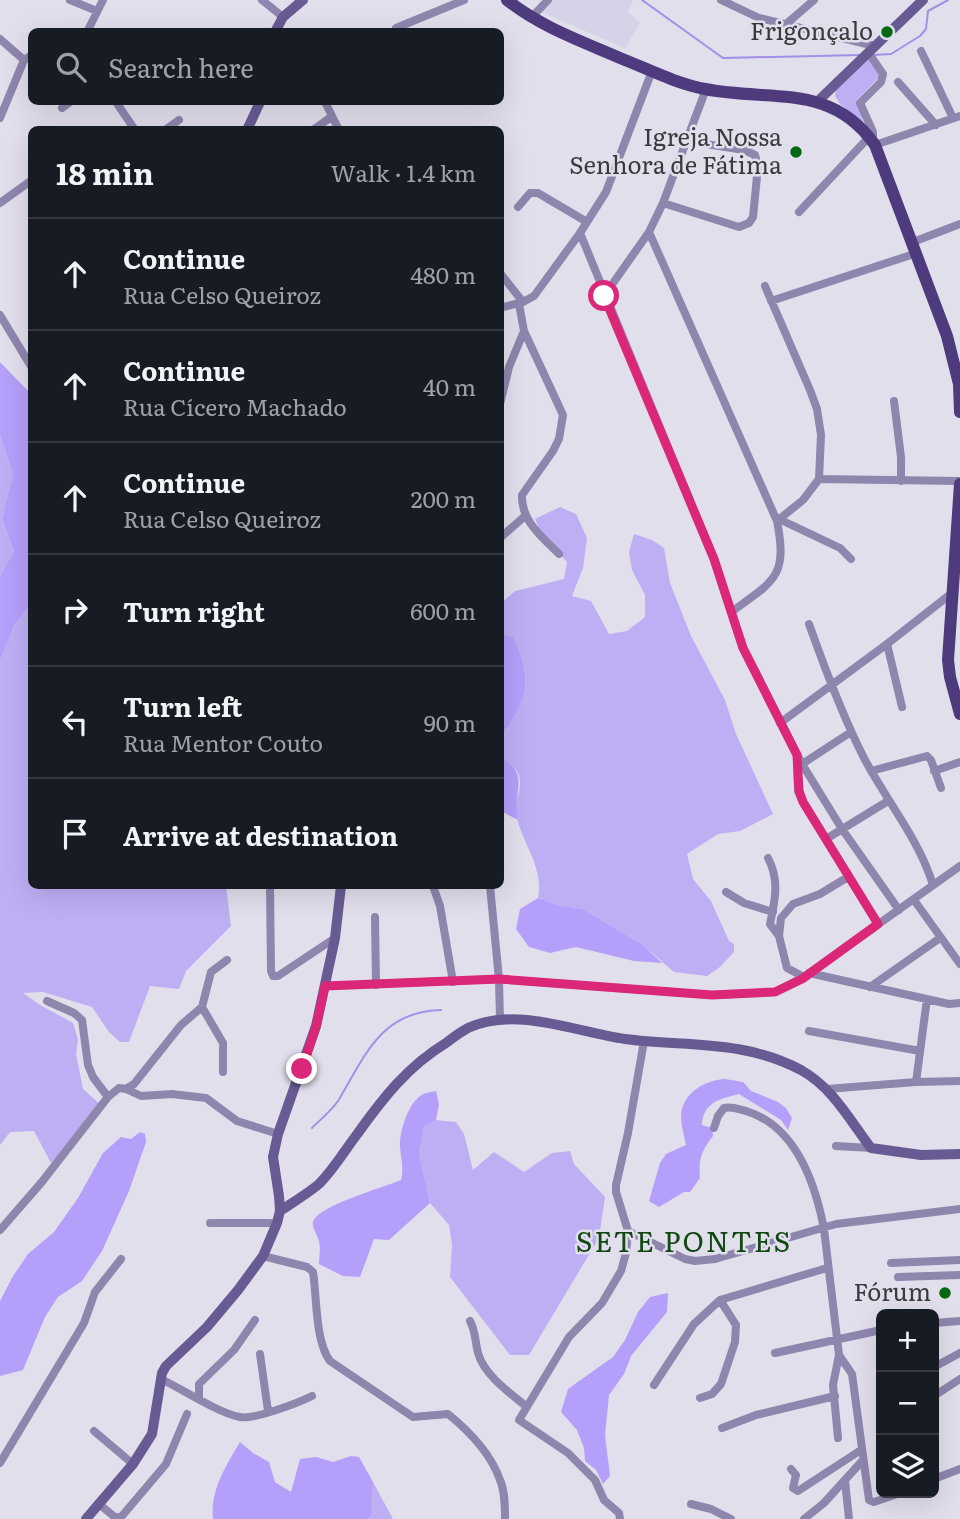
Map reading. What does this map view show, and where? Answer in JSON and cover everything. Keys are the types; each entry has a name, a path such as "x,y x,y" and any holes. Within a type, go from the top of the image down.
{"main road":[{"path":"507,0 531,18 568,37 675,81 706,89 818,101 841,112 872,141 915,247 947,335 959,384 960,412"},
{"path":"960,483 952,593 954,658 950,677 960,714"}],"street":[{"path":"70,0 97,11"},
{"path":"89,28 103,0"},
{"path":"261,0 283,17"},
{"path":"277,28 283,17 303,0"},
{"path":"401,28 464,0"},
{"path":"531,18 548,0"},
{"path":"721,0 759,18 785,24 869,53 883,74 883,78 860,103 873,132 872,141"},
{"path":"785,24 814,0"},
{"path":"818,101 923,0"},
{"path":"0,39 28,57 0,118"},
{"path":"799,212 872,141 957,117 921,51"},
{"path":"504,307 534,296 606,192 652,71"},
{"path":"898,82 936,125"},
{"path":"604,296 649,232 663,203 706,89"},
{"path":"62,108 66,105"},
{"path":"118,105 132,126"},
{"path":"249,126 259,105"},
{"path":"326,105 336,126"},
{"path":"319,126 331,117"},
{"path":"171,126 179,120"},
{"path":"663,203 739,227 749,223 753,217 758,166 755,155 744,150 687,141"},
{"path":"0,203 28,183"},
{"path":"518,207 530,193 538,193 587,222"},
{"path":"771,301 915,247 960,224"},
{"path":"649,232 779,520 782,549 778,571 761,590 731,612"},
{"path":"580,233 714,559 743,648 802,764 842,829 899,910"},
{"path":"504,279 521,303 524,331 563,415 559,439 522,495 525,516 559,554"},
{"path":"765,286 817,409 821,435 819,479 803,500 779,520"},
{"path":"0,315 5,328 28,362"},
{"path":"504,388 509,367 524,331"},
{"path":"894,401 901,481"},
{"path":"819,479 960,483"},
{"path":"504,534 525,516"},
{"path":"779,520 840,548 851,558"},
{"path":"780,723 952,593"},
{"path":"809,624 851,732 888,801 916,845 933,885"},
{"path":"887,644 902,707"},
{"path":"802,764 851,732"},
{"path":"797,755 799,791 878,924"},
{"path":"871,771 925,756 929,757 941,788"},
{"path":"934,771 960,762"},
{"path":"826,839 888,801"},
{"path":"768,858 775,871 777,886 770,924 779,936"},
{"path":"325,986 499,979 712,995 775,992 807,975 960,866"},
{"path":"848,877 820,894 793,904 781,918 779,936 787,968 807,975 949,1004 960,1003"},
{"path":"270,889 273,976 278,976 335,938"},
{"path":"86,1519 133,1464 152,1434 161,1379 170,1360 207,1327 263,1256 278,1217 278,1179 273,1157 278,1134 316,1027 335,938 341,889"},
{"path":"434,889 440,906 453,982"},
{"path":"490,889 500,1021"},
{"path":"726,892 744,903 773,912"},
{"path":"914,900 960,964"},
{"path":"375,917 376,985"},
{"path":"870,987 940,938"},
{"path":"126,1089 134,1084 181,1025 202,1007 211,972 227,960"},
{"path":"916,1082 927,999"},
{"path":"47,1000 74,1013 82,1020 88,1065 93,1077 108,1097"},
{"path":"202,1007 223,1043 223,1072"},
{"path":"210,1223 278,1217 332,1169 405,1074 431,1052 467,1028 500,1021 530,1021 644,1041 715,1044 784,1062 804,1072 827,1089 871,1148"},
{"path":"809,1031 920,1051"},
{"path":"620,1519 619,1513 604,1500 595,1480 568,1453 519,1420 569,1336 602,1303 621,1270 628,1231 616,1185 644,1041"},
{"path":"827,1089 960,1081"},
{"path":"0,1230 118,1088 141,1096 172,1094 206,1098 237,1121 278,1134"},
{"path":"714,1128 721,1111 729,1107 761,1116 778,1128 801,1157 820,1209 824,1229 839,1355 833,1385 838,1438"},
{"path":"836,1146 921,1155 960,1154"},
{"path":"278,1179 291,1190 305,1194"},
{"path":"628,1231 685,1259 695,1261 715,1259 836,1224 960,1209"},
{"path":"263,1256 307,1267 313,1272 322,1343 330,1362 413,1416 448,1415 459,1423 484,1451 500,1480 505,1519"},
{"path":"0,1463 84,1323 95,1292 121,1259"},
{"path":"891,1263 960,1260"},
{"path":"654,1385 694,1324 720,1300 827,1268"},
{"path":"898,1277 960,1275"},
{"path":"700,1398 712,1394 721,1384 735,1342 736,1325 720,1300"},
{"path":"199,1398 199,1384 234,1350 256,1320"},
{"path":"470,1321 481,1360 499,1383 527,1407"},
{"path":"939,1323 960,1321"},
{"path":"775,1353 876,1331"},
{"path":"939,1364 960,1353"},
{"path":"260,1354 268,1411"},
{"path":"839,1355 852,1374 870,1501 886,1498"},
{"path":"161,1379 240,1418 255,1417 312,1396"},
{"path":"939,1393 960,1379"},
{"path":"722,1428 756,1415 835,1396"},
{"path":"99,1504 116,1518 122,1516 166,1464 187,1414"},
{"path":"94,1431 133,1464"},
{"path":"791,1469 796,1475 793,1488 798,1491 861,1450"},
{"path":"804,1519 824,1503 863,1460"},
{"path":"939,1477 960,1469"},
{"path":"845,1481 849,1519"},
{"path":"691,1504 711,1509 731,1519"}],"shaded area":[{"path":"553,0 632,0 627,11 640,23 625,48 541,12"},
{"path":"869,58 882,74 857,100 863,122 840,104 835,96 836,88"},
{"path":"0,362 28,391 28,607 14,626 0,661 0,576 14,551 2,519 13,474 0,435"},
{"path":"0,435 13,474 2,519 14,551 0,576"},
{"path":"560,507 576,514 587,538 583,568 572,596 591,601 609,634 627,631 645,617 645,595 632,570 629,552 634,534 652,540 664,548 670,583 691,636 725,700 736,734 773,814 740,831 718,834 687,854 693,879 711,901 729,941 734,944 734,952 707,976 674,972 643,945 583,909 538,898 538,876 516,814 519,777 514,766 504,758 504,731 524,696 526,678 516,642 513,637 504,635 504,600 515,591 564,579 567,562 542,535 535,519"},
{"path":"28,607 28,889 226,889 231,926 186,971 179,989 150,986 129,1042 120,1042 109,1032 92,1007 43,992 23,993 73,1023 78,1040 76,1054 83,1089 102,1106 51,1163 34,1131 10,1132 0,1145 0,661 14,626"},
{"path":"504,635 513,637 516,642 526,678 524,696 504,731"},
{"path":"504,758 516,770 518,778 518,820 504,813"},
{"path":"538,898 583,909 643,945 662,963 634,961 576,947 550,953 529,947 516,929 520,909"},
{"path":"725,1079 743,1082 751,1091 786,1108 792,1118 788,1130 781,1120 739,1094 714,1103 703,1117 702,1125 712,1128 713,1136 702,1155 700,1178 690,1192 684,1192 659,1207 649,1201 660,1163 666,1154 686,1145 681,1116 685,1101 703,1085"},
{"path":"436,1091 439,1104 436,1120 424,1127 419,1153 430,1203 389,1240 374,1239 360,1277 343,1276 319,1264 320,1245 313,1227 317,1216 352,1198 401,1180 400,1141 405,1119 420,1096"},
{"path":"436,1120 456,1122 464,1134 473,1170 494,1152 524,1172 552,1153 570,1151 574,1164 605,1197 599,1238 529,1355 510,1355 450,1277 452,1245 449,1225 430,1203 419,1153 424,1127"},
{"path":"140,1132 145,1134 146,1142 129,1191 102,1251 82,1281 58,1297 45,1317 23,1370 0,1376 0,1301 13,1276 28,1254 54,1232 78,1198 103,1153 121,1137 131,1139"},
{"path":"668,1293 667,1312 631,1356 624,1374 609,1395 605,1435 610,1476 603,1484 596,1470 585,1461 584,1448 577,1430 561,1412 568,1389 613,1357 625,1340 638,1312 650,1297"},
{"path":"240,1442 269,1462 275,1482 291,1492 300,1459 316,1457 333,1462 351,1456 359,1457 373,1482 372,1515 368,1519 213,1519 217,1488"},
{"path":"373,1482 393,1519 368,1519 372,1515"}],"waterway":[{"path":"642,0 723,58 860,55"},
{"path":"873,55 891,54 920,36 926,29 928,11 948,0"},
{"path":"312,1128 335,1105 367,1053 389,1027 420,1012 441,1010"}],"place":[{"name":"Frigonçalo","path":"887,32"},
{"name":"Igreja Nossa Senhora de Fátima","path":"796,152"},
{"name":"Fórum","path":"945,1293"}],"district":[{"name":"SETE PONTES","path":"684,1242"}],"route":[{"path":"302,1069 316,1027 325,986 499,979 712,995 775,992 802,979 878,924 803,802 797,781 797,755 743,648 714,559 604,296"}]}
